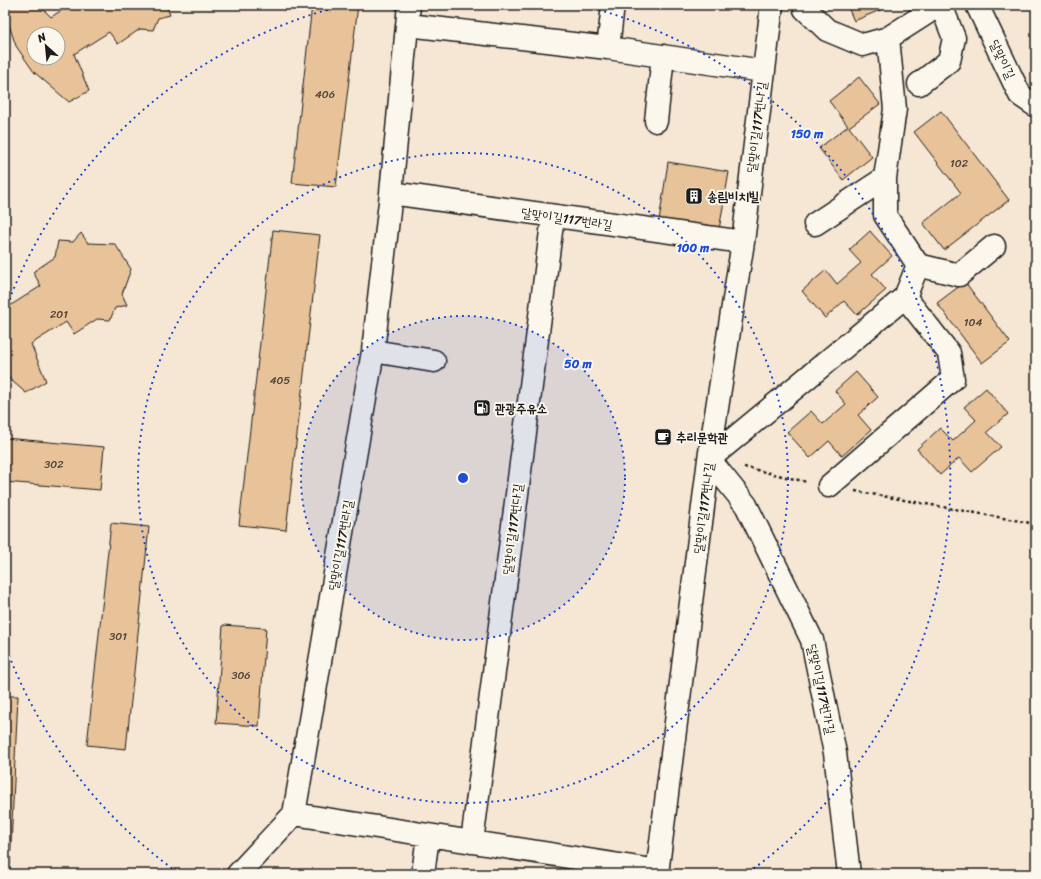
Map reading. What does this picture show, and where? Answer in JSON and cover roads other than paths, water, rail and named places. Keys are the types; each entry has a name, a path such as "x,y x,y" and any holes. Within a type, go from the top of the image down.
{"street":[{"path":"608,48 613,5"},
{"name":"달맞이길117번나길","path":"657,873 709,459 742,242 772,5"},
{"path":"806,5 806,9 827,30 863,45 888,38 927,13 931,5"},
{"path":"919,84 949,61 954,38 941,5"},
{"name":"달맞이길","path":"978,5 1020,96 1036,106"},
{"name":"달맞이길117번나길","path":"408,15 608,48 763,71"},
{"name":"달맞이길117번라길","path":"294,814 373,351 391,193 408,15"},
{"path":"888,38 895,109 885,178 885,215 918,265 959,275 994,246"},
{"path":"656,121 663,56"},
{"path":"815,224 885,178"},
{"name":"달맞이길117번라길","path":"391,193 742,242"},
{"name":"달맞이길117번다길","path":"472,842 553,216"},
{"path":"709,459 904,297 918,265"},
{"path":"829,486 953,379 949,353 904,297"},
{"path":"373,351 434,361"},
{"name":"달맞이길117번가길","path":"709,459 746,505 812,640 835,753 849,874"},
{"path":"238,874 294,814 657,873"},
{"path":"423,874 428,836"}],"place":[{"name":"송림비치빌","path":"694,196"},
{"name":"관광주유소","path":"482,408"},
{"name":"추리문학관","path":"663,437"}]}
